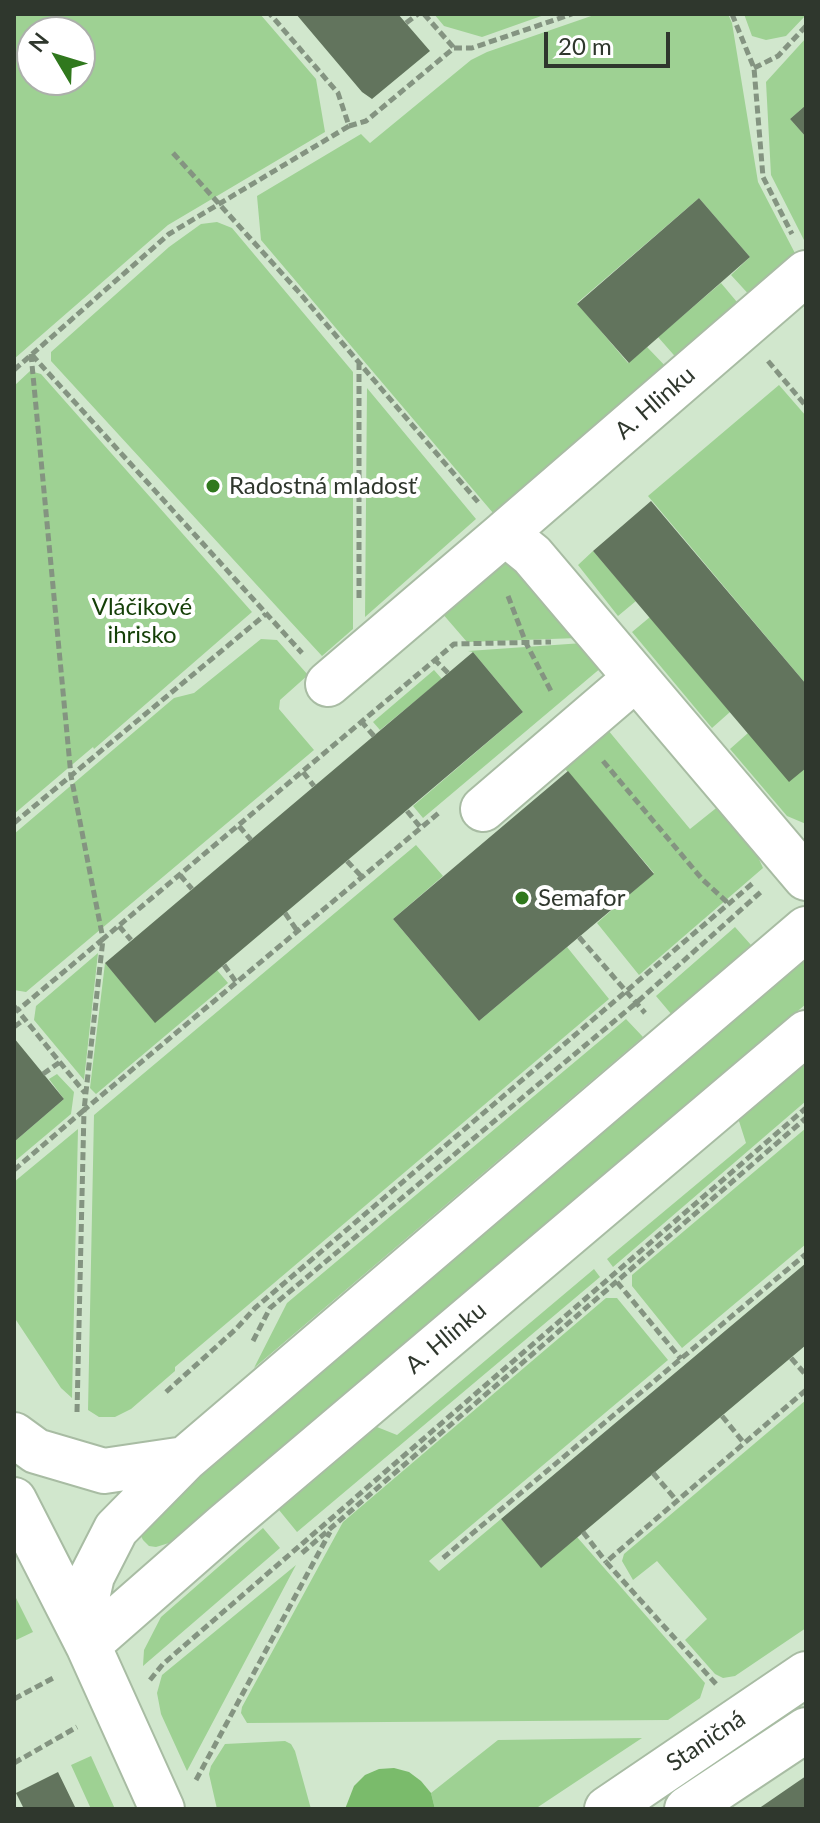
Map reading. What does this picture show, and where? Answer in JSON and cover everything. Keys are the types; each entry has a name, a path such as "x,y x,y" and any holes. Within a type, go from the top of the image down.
{"street":[{"name":"A. Hlinku","path":"328,684 505,533 801,257"},
{"path":"505,533 532,555 796,866"},
{"path":"464,808 636,678"},
{"path":"84,1637 92,1576 116,1529 185,1459 806,929"},
{"name":"A. Hlinku","path":"84,1637 225,1525 806,1033"},
{"path":"14,1435 36,1451 104,1471 185,1459"},
{"path":"14,1500 84,1637 177,1797"},
{"name":"Staničná","path":"607,1809 806,1674"},
{"name":"Staničná","path":"687,1809 806,1730"}],"path":[{"path":"270,14 338,93 349,126"},
{"path":"406,23 418,14"},
{"path":"424,14 454,48"},
{"path":"14,370 169,234 349,126 366,121 454,48 472,48 572,14"},
{"path":"732,14 754,68 763,177 801,257"},
{"path":"754,68 778,56 806,26"},
{"path":"173,153 359,361 505,533"},
{"path":"31,354 328,684"},
{"path":"31,354 71,776 103,939 84,1110 77,1412"},
{"path":"766,360 806,406"},
{"path":"359,361 359,604"},
{"path":"14,823 266,614"},
{"path":"86,1094 16,1008 119,926 454,644 604,640"},
{"path":"434,659 448,673"},
{"path":"361,721 374,736"},
{"path":"303,772 314,786"},
{"path":"14,1170 421,828 464,808"},
{"path":"407,811 421,828"},
{"path":"239,826 251,840"},
{"path":"347,861 362,877"},
{"path":"166,1392 255,1308 627,991 796,866"},
{"path":"249,1349 270,1308 796,866"},
{"path":"180,875 192,889"},
{"path":"285,913 298,932"},
{"path":"119,926 131,940"},
{"path":"579,937 672,1044"},
{"path":"224,965 236,982"},
{"path":"14,1027 25,1019"},
{"path":"43,1074 60,1062"},
{"path":"147,1688 152,1676 163,1664 299,1550 806,1108"},
{"path":"299,1550 332,1527 806,1118"},
{"path":"443,1558 806,1254"},
{"path":"617,1282 681,1359"},
{"path":"791,1358 806,1375"},
{"path":"606,1562 806,1390"},
{"path":"722,1416 744,1443"},
{"path":"653,1473 677,1501"},
{"path":"177,1797 332,1527"},
{"path":"583,1532 606,1562 725,1694"},
{"path":"299,1550 311,1564"},
{"path":"14,1699 55,1677"},
{"path":"14,1763 79,1726"}],"green space":[{"path":"14,14 260,14 316,79 325,132 168,225 14,359"},
{"path":"434,14 547,14 482,37 444,26"},
{"path":"597,14 728,14 758,182 798,259 753,299 731,275 750,257 699,198 577,303 628,363 647,347 671,372 499,520 261,240 257,196 361,134 370,143 471,60"},
{"path":"744,14 806,15 786,36 766,40 752,36"},
{"path":"806,38 806,105 790,119 806,137 806,244 771,175 766,82"},
{"path":"217,222 232,228 353,372 353,629 322,656 51,361 51,352 169,247 201,224"},
{"path":"721,283 742,308 680,362 658,337"},
{"name":"Vláčikové ihrisko","path":"30,371 41,374 252,612 14,814 14,386"},
{"path":"779,385 806,416 806,684 648,496"},
{"path":"367,388 476,519 365,617"},
{"path":"501,546 578,638 467,642 435,605"},
{"path":"593,551 636,601 618,616 578,565"},
{"path":"650,617 730,712 712,728 632,632"},
{"path":"261,639 277,640 308,675 280,700 279,709 314,750 26,992 14,990 14,834 174,698 194,693"},
{"path":"583,643 602,667 423,818 413,806 523,712 473,652 468,651"},
{"path":"434,670 442,679 380,730 373,722"},
{"path":"603,724 690,829 720,805 751,842 763,868 639,975 597,923 654,873 560,763"},
{"path":"748,733 806,768 806,824 787,816 730,749"},
{"path":"416,845 443,876 393,919 479,1021 567,947 609,999 175,1367 175,1371 131,1409 115,1417 99,1417 88,1410 94,1115"},
{"path":"735,927 751,945 672,1015 656,996"},
{"path":"98,953 84,1080 34,1020 36,1006"},
{"path":"806,957 806,1004 169,1543 156,1547 149,1546 143,1540 140,1534 148,1517 220,1459 237,1440"},
{"path":"105,963 155,1022 217,970 228,983 96,1094 90,1088"},
{"path":"626,1019 643,1037 254,1368 287,1303"},
{"path":"806,1061 806,1101 613,1267 607,1259 746,1143 738,1118"},
{"path":"57,1074 74,1092 71,1114 14,1162 14,1142 64,1099 49,1079"},
{"path":"806,1128 806,1244 682,1348 632,1286 632,1275"},
{"path":"78,1129 72,1398 61,1388 14,1317 14,1182"},
{"path":"594,1269 600,1277 297,1532 279,1510 377,1427 397,1435"},
{"path":"606,1298 617,1298 668,1360 429,1561 439,1571 501,1519 541,1567 577,1537 705,1683 700,1698 668,1720 247,1723 241,1713 242,1707 343,1522"},
{"path":"806,1400 806,1628 735,1676 723,1678 715,1674 685,1640 707,1619 657,1561 633,1580 622,1561 624,1554"},
{"path":"263,1528 280,1548 143,1666 144,1650 161,1617"},
{"path":"296,1565 187,1771 161,1714 157,1693 162,1675"},
{"path":"14,1594 33,1632 14,1641"},
{"path":"642,1738 535,1809 435,1809 431,1793 498,1740"},
{"path":"285,1741 295,1751 311,1809 217,1809 209,1774 225,1744"},
{"path":"91,1756 115,1809 91,1809 71,1765"}],"shaded area":[{"path":"394,1768 409,1772 421,1781 431,1793 435,1809 345,1809 354,1786 365,1775 379,1769"}],"building":[{"path":"296,14 398,14 430,51 372,99 362,92"},
{"path":"806,105 806,137 790,119"},
{"path":"699,198 750,257 629,363 577,304"},
{"path":"651,501 806,684 806,768 789,782 593,551"},
{"path":"473,652 523,712 155,1023 105,963"},
{"name":"Semafor","path":"568,771 654,874 479,1021 393,919"},
{"path":"14,1038 64,1099 14,1142"},
{"path":"806,1263 806,1345 541,1568 501,1519"},
{"path":"58,1772 76,1809 24,1809 16,1793"},
{"path":"806,1776 806,1809 758,1809"}],"place":[{"name":"Radostná mladosť","path":"213,486"},
{"name":"Semafor","path":"522,898"}]}
